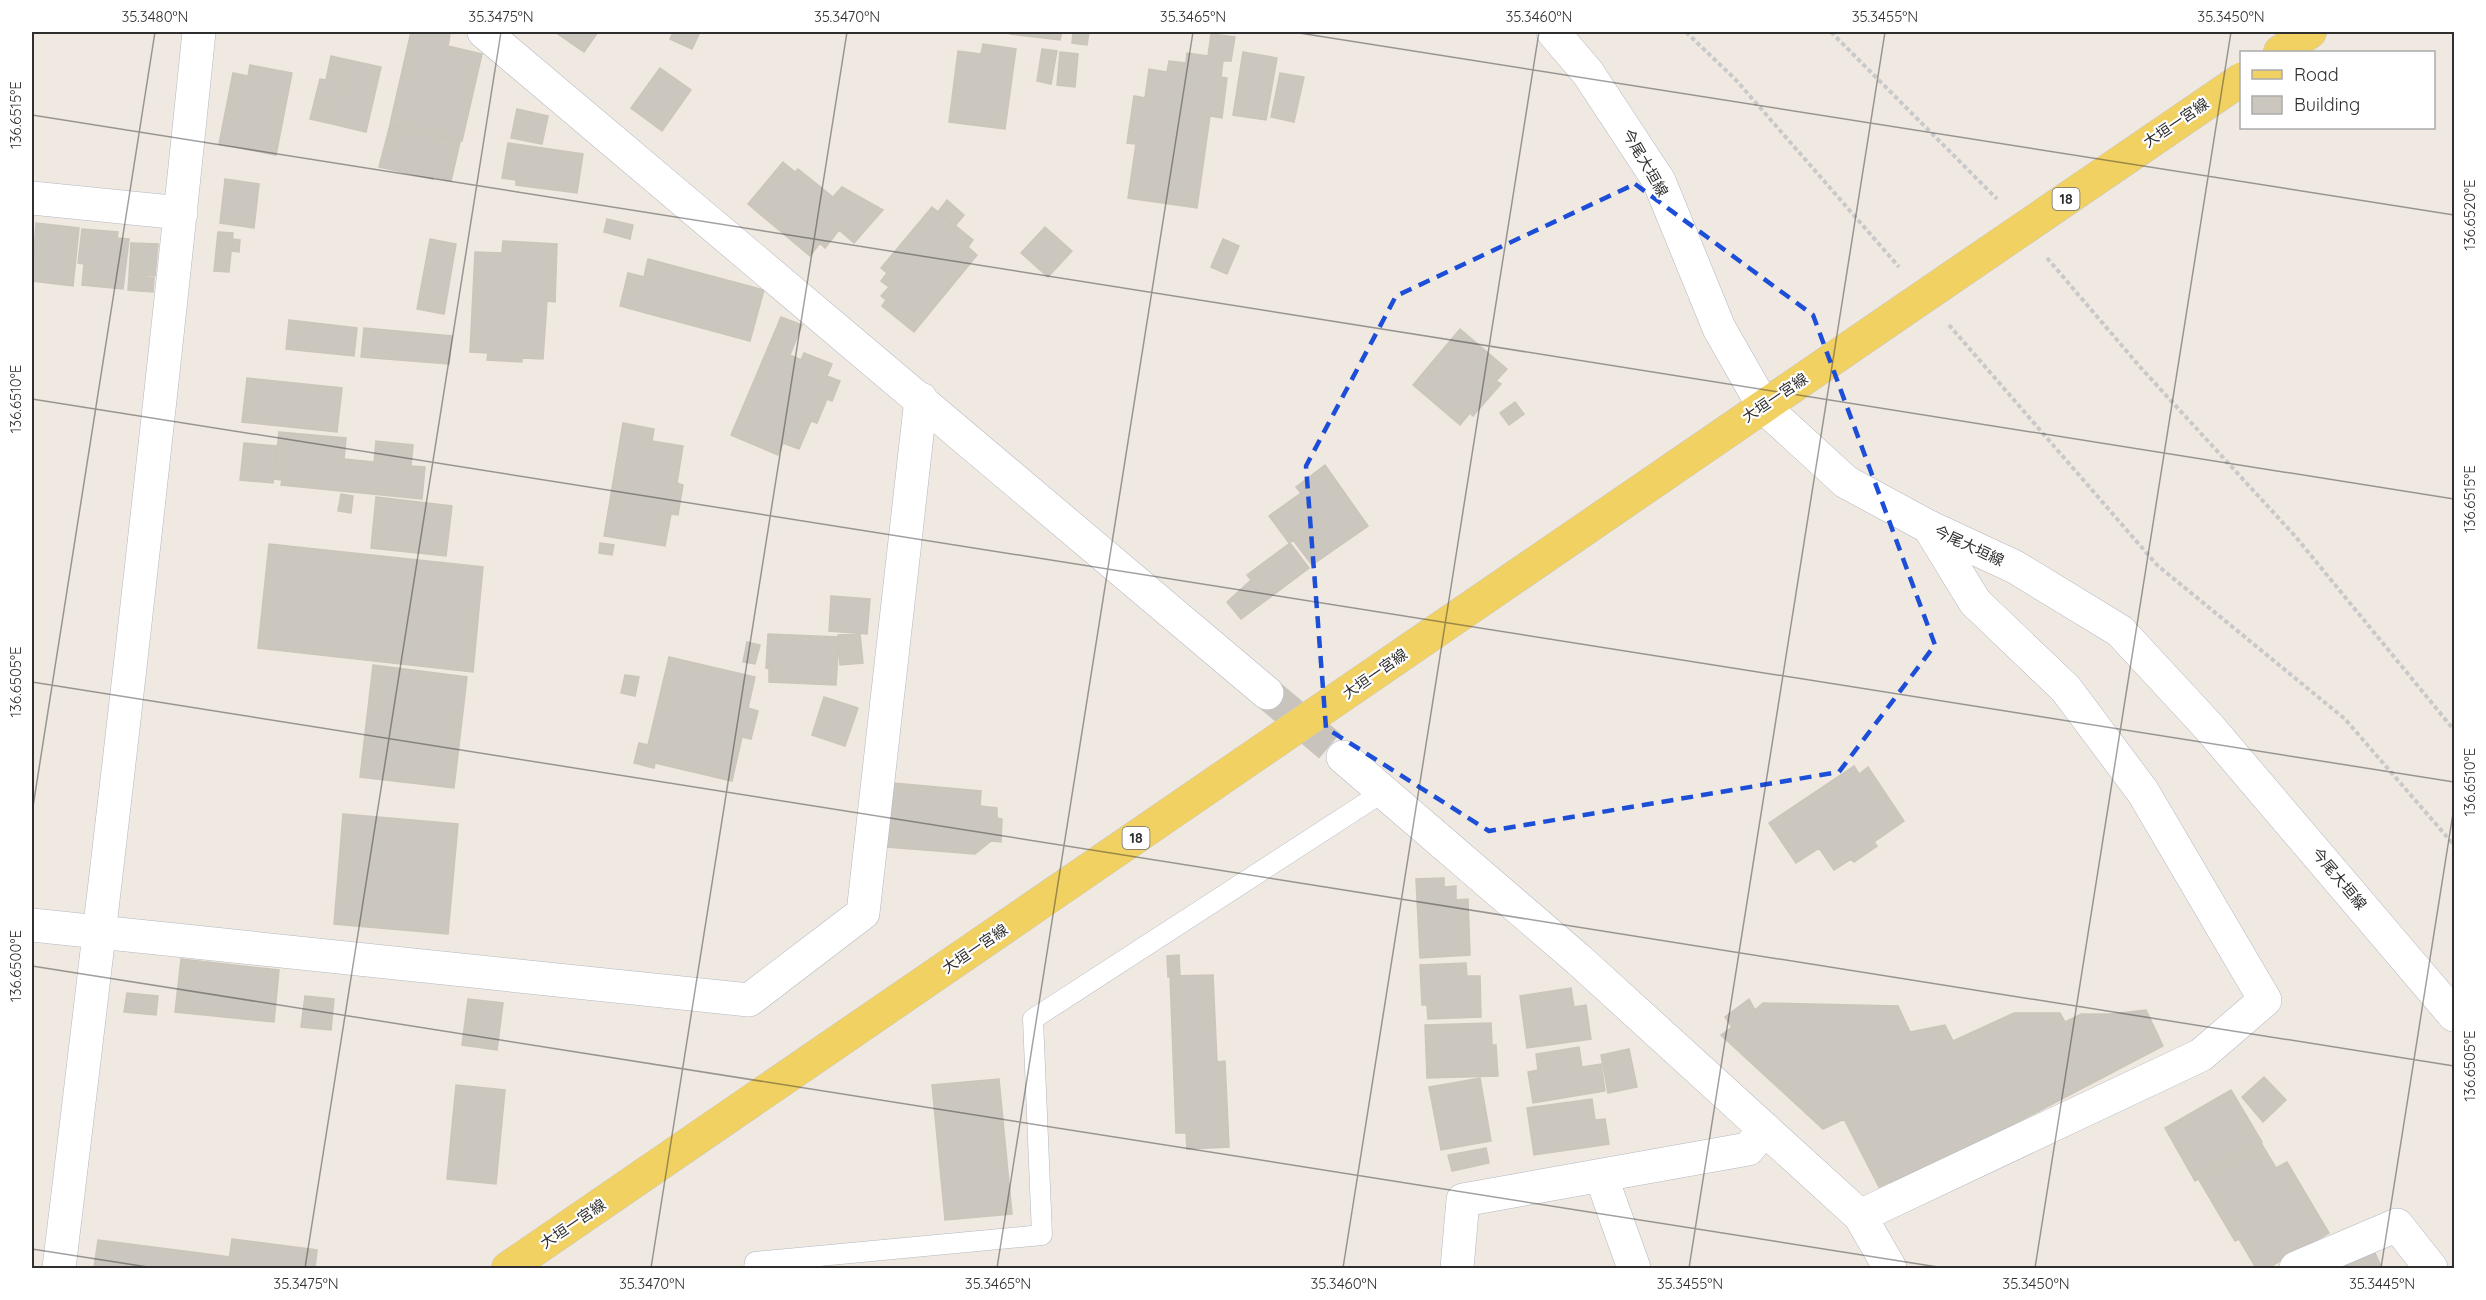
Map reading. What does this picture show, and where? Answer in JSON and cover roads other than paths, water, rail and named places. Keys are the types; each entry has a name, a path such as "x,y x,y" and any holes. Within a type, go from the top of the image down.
{"main road":[{"path":"2282,51 2310,32"},
{"name":"大垣一宮線","path":"508,1269 2240,80"}],"street":[{"path":"59,1269 100,932 181,213 199,32"},
{"path":"484,32 1267,693"},
{"name":"今尾大垣線","path":"1553,32 1588,73 1659,181 1719,328 1764,406 1846,482 1929,527 2015,567 2120,631 2208,726 2454,1015"},
{"path":"32,198 181,213"},
{"path":"32,925 749,1000 863,913 921,399"},
{"path":"1860,1215 2201,1055 2265,1000 2143,792 2066,689 1976,602 1929,527"},
{"path":"1343,757 1579,960 1860,1215 1890,1269"},
{"path":"1457,1269 1463,1200 1748,1149 1765,1129"},
{"path":"1601,1176 1634,1269"},
{"path":"2296,1269 2397,1225 2431,1269"}],"lane":[{"path":"754,1269 755,1262 1042,1235 1033,1019 1383,792"}],"tunnel":[{"path":"1267,693 1343,757"}]}
